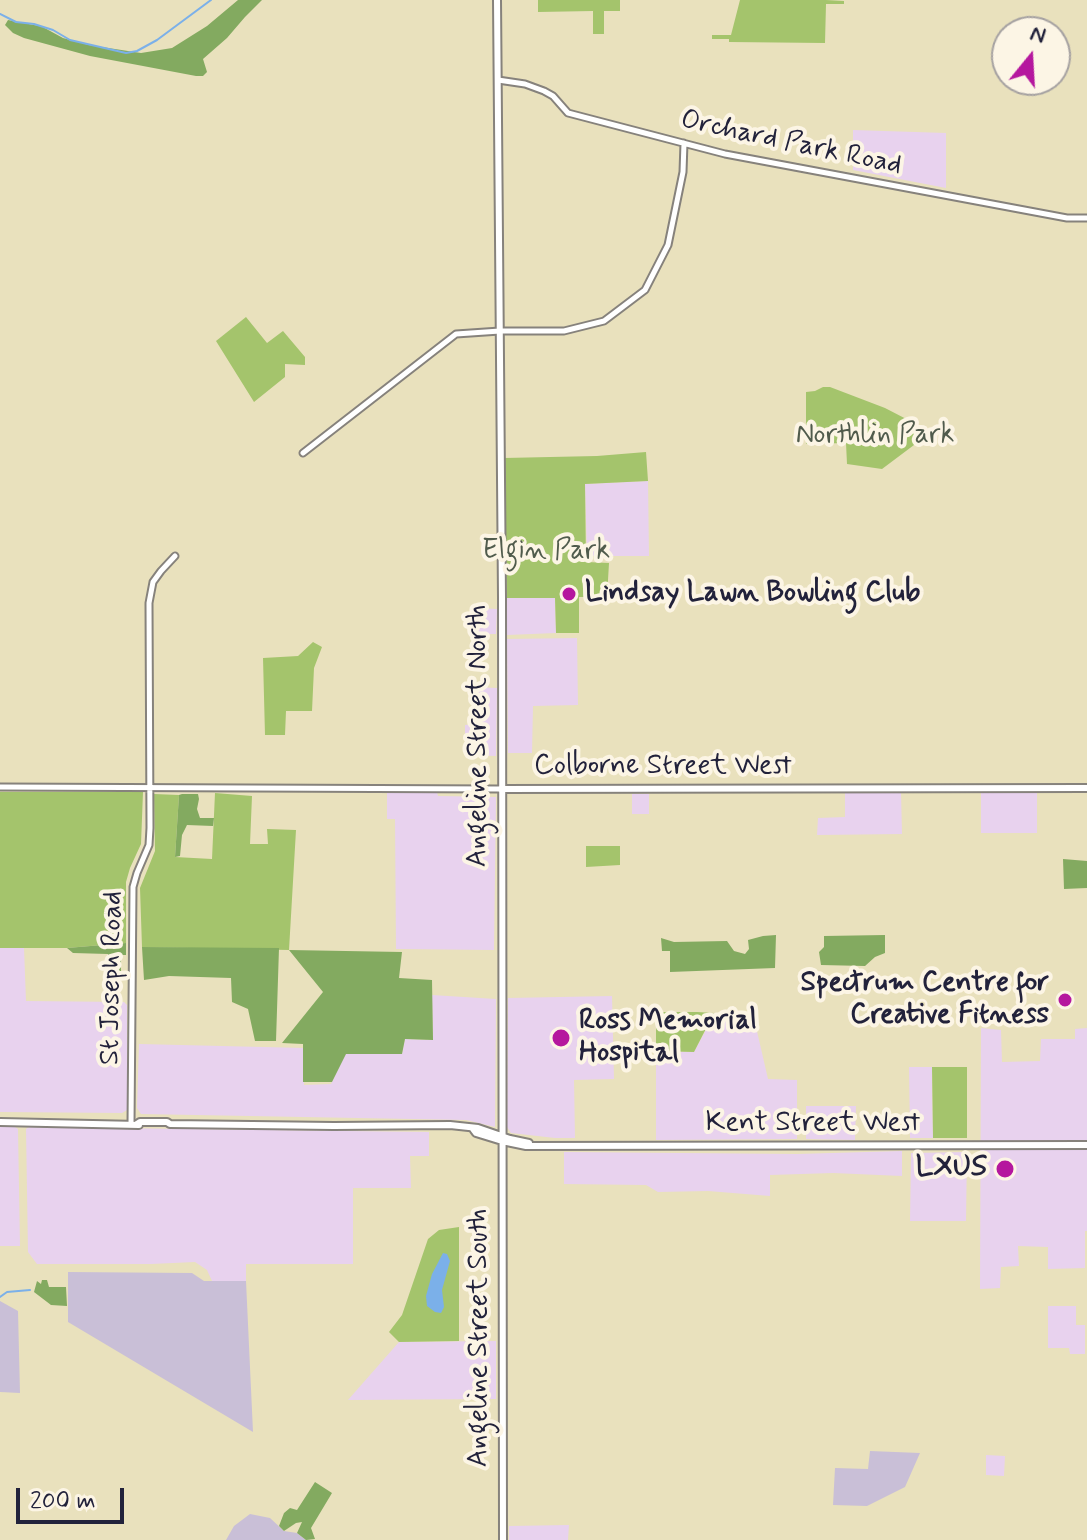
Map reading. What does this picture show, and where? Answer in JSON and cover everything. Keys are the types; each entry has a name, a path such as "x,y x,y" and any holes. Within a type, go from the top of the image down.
{"main road":[{"name":"Angeline Street North","path":"497,0 502,1139"},
{"name":"Colborne Street West","path":"501,789 1087,788"},
{"name":"Kent Street West","path":"0,1122 444,1125 473,1129 476,1133 526,1146 1087,1145"},
{"name":"Angeline Street South","path":"502,1139 503,1540"}],"street":[{"name":"Orchard Park Road","path":"498,80 544,91 568,113 725,154 1067,218 1087,218"},
{"path":"303,453 456,334 564,331 602,321 645,290 668,245 683,172 684,143"},
{"name":"St Joseph Road","path":"131,1124 133,887 149,845 149,603 153,582 175,556"},
{"name":"Colborne Street West","path":"0,787 501,789"}],"shaded area":[{"path":"853,130 946,133 946,188 853,170"},
{"path":"648,481 649,556 587,556 585,484"},
{"path":"507,598 555,598 556,633 507,635"},
{"path":"475,608 497,609 496,634 475,634"},
{"path":"577,638 578,705 533,706 532,753 508,753 507,639"},
{"path":"474,687 497,688 496,756 465,755 465,725 474,724"},
{"path":"437,792 438,796 496,797 494,950 396,949 395,819 387,819 387,793"},
{"path":"845,792 901,792 902,834 817,835 818,818 845,817"},
{"path":"981,793 1037,793 1037,833 981,833"},
{"path":"632,794 649,794 649,814 632,814"},
{"path":"0,948 24,948 26,1001 124,1002 127,1005 127,1110 122,1113 0,1112"},
{"path":"432,995 496,999 495,1127 466,1120 141,1114 137,1108 139,1044 305,1048 304,1085 331,1084 345,1054 402,1054 405,1039 433,1040"},
{"name":"Ross Memorial Hospital","path":"612,996 614,1079 574,1080 575,1138 511,1133 507,1127 508,998"},
{"path":"715,1013 753,1014 768,1079 797,1080 797,1139 656,1140 656,1051 694,1052"},
{"path":"981,1028 1001,1030 1002,1062 1040,1061 1041,1039 1075,1039 1075,1029 1087,1028 1085,1268 1048,1269 1048,1247 1018,1246 1019,1266 1001,1267 1000,1288 980,1289"},
{"path":"909,1067 932,1067 933,1138 910,1138"},
{"path":"806,1106 856,1106 855,1140 806,1139"},
{"path":"0,1127 18,1129 20,1246 0,1246"},
{"path":"26,1129 429,1132 429,1156 410,1156 411,1188 353,1188 353,1264 246,1264 246,1281 212,1281 207,1270 195,1262 37,1264 28,1252"},
{"path":"902,1151 902,1176 833,1173 770,1175 770,1196 708,1191 658,1192 646,1185 564,1184 564,1152 797,1154"},
{"path":"967,1152 966,1221 910,1221 911,1153"},
{"path":"68,1272 192,1273 204,1281 246,1281 253,1432 68,1322"},
{"path":"0,1301 18,1311 20,1393 0,1392"},
{"path":"1048,1306 1076,1306 1076,1325 1085,1325 1085,1354 1070,1354 1069,1348 1048,1348"},
{"path":"496,1341 496,1399 348,1400 399,1342"},
{"path":"870,1451 920,1453 905,1487 867,1506 833,1505 835,1468 868,1469"},
{"path":"986,1455 1005,1456 1004,1476 986,1475"},
{"path":"250,1514 270,1518 284,1531 297,1533 306,1540 226,1540 234,1526"},
{"path":"569,1525 568,1540 509,1540 509,1526"}],"green space":[{"path":"238,0 262,0 203,59 207,72 203,76 90,56 24,38 5,25 8,20 41,26 63,38 141,53 172,48 207,26"},
{"path":"538,0 620,0 620,11 604,11 604,34 593,34 593,11 538,12"},
{"path":"740,0 826,0 844,1 844,4 826,4 825,43 712,39 712,35 731,35"},
{"path":"246,317 267,343 283,331 305,357 305,365 285,364 285,377 254,402 216,341"},
{"name":"Northlin Park","path":"823,387 885,408 914,423 914,445 882,469 847,464 846,443 806,444 806,392"},
{"name":"Elgin Park","path":"646,452 648,481 585,484 586,562 609,563 607,597 579,597 579,633 556,633 555,598 507,598 504,458"},
{"path":"313,642 322,647 314,668 312,711 286,711 285,735 265,735 263,658 298,656"},
{"path":"0,792 143,792 141,844 126,882 126,943 67,948 0,948"},
{"path":"215,793 252,796 250,844 268,844 267,829 296,830 289,950 142,947 140,888 155,851 154,794 179,795 175,857 212,859"},
{"path":"198,794 200,818 214,818 213,826 187,825 182,835 180,856 175,857 179,795"},
{"path":"586,846 620,846 620,865 586,867"},
{"path":"1063,859 1087,861 1087,888 1064,889"},
{"path":"776,935 775,968 670,972 670,951 662,951 661,938 674,942 727,941 734,951 745,954 749,949 748,940"},
{"path":"885,935 885,953 865,966 821,965 819,952 824,947 824,936"},
{"path":"126,943 126,955 121,955 121,984 110,986 108,954 73,953 67,948"},
{"path":"142,947 279,948 276,1041 255,1041 248,1009 232,1002 231,978 169,976 144,980"},
{"path":"289,950 402,952 399,978 432,980 433,1040 405,1039 402,1054 346,1054 332,1082 303,1082 303,1044 282,1043 323,992"},
{"path":"656,1012 714,1013 694,1052 656,1051"},
{"path":"932,1067 967,1067 967,1138 933,1138"},
{"path":"459,1227 459,1341 399,1342 389,1332 402,1315 428,1239 439,1230"},
{"path":"42,1280 47,1280 49,1287 66,1287 67,1306 51,1305 34,1292 37,1281 41,1284"},
{"path":"315,1482 332,1493 311,1528 315,1539 306,1540 297,1533 302,1522 284,1531 279,1526 284,1513 290,1508 297,1510"}],"water":[{"path":"443,1253 450,1261 442,1290 444,1307 441,1313 427,1306 426,1296 432,1274"}],"waterway":[{"path":"0,14 16,22 53,30 70,40 126,53 137,51 157,40 211,0"},
{"path":"0,1297 7,1292 30,1290"}],"place":[{"name":"Lindsay Lawn Bowling Club","path":"569,594"},
{"name":"Spectrum Centre for Creative Fitness","path":"1065,1000"},
{"name":"Ross Memorial Hospital","path":"561,1038"},
{"name":"LXUS","path":"1005,1169"}]}
